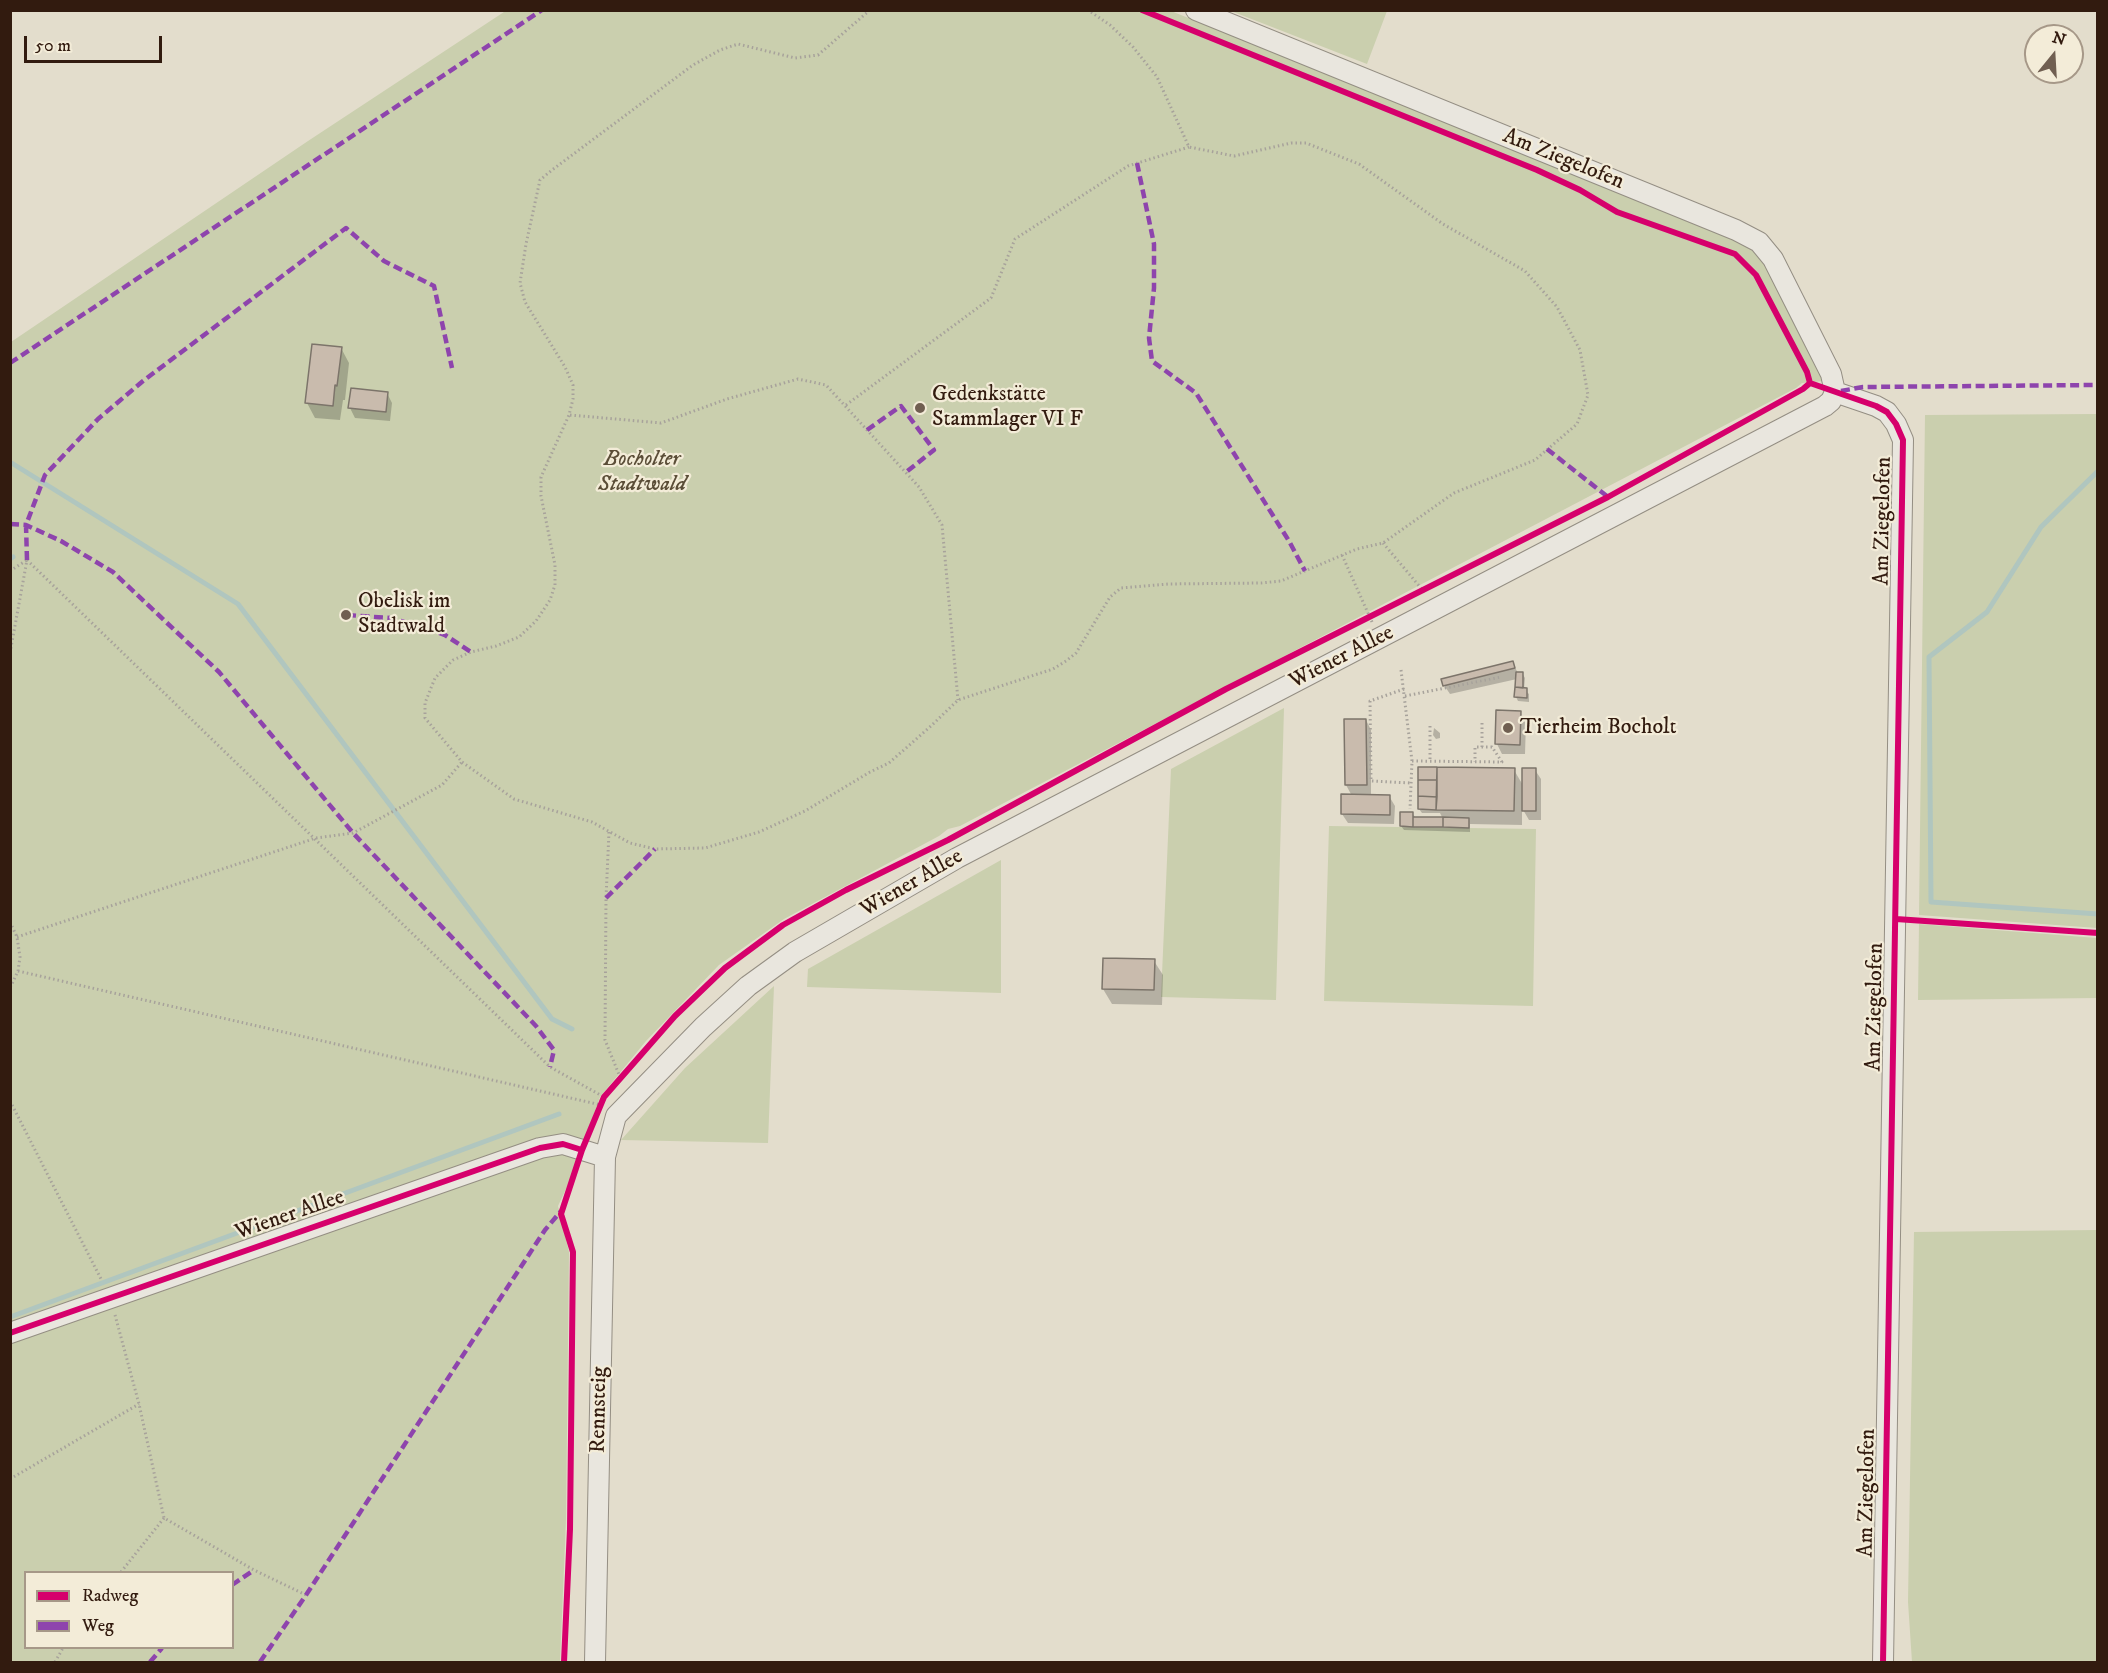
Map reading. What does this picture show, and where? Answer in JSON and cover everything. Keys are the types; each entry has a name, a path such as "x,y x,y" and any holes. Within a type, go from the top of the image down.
{"street":[{"name":"Am Ziegelofen","path":"1196,10 1725,225 1759,242 1773,260 1831,374 1835,392 1887,412 1896,424 1903,440 1883,1662"},
{"name":"Wiener Allee","path":"10,1333 540,1148 563,1144 605,1157 616,1116 703,1027 748,986 795,952 957,858 1825,406 1831,401 1835,392"},
{"name":"Rennsteig","path":"596,1662 605,1157"}],"path":[{"path":"846,405 991,298 1016,239 1128,166 1189,147 1234,156 1291,143 1305,143 1359,164 1443,224 1525,272 1557,307 1580,350 1588,395 1577,424 1534,460 1454,493 1383,543 1357,549 1281,581 1168,584 1121,588 1110,597 1077,653 1066,661 1053,669 958,700 889,763 805,811 759,832 705,848 655,849 630,843 592,822 514,799 462,762 425,718 424,703 435,678 453,660 519,637 536,621 550,600 555,585 555,565 541,496 541,477 569,415 573,399 573,385 565,367 525,302 520,283 540,180 693,65 720,50 738,44 795,58 818,55 870,10"},
{"path":"1088,10 1125,39 1157,77 1189,147"},
{"path":"569,415 661,423 727,399 798,379 826,385 919,487 942,525 958,700"},
{"path":"1383,543 1424,590 1434,609"},
{"path":"1342,555 1380,638"},
{"path":"10,571 27,560"},
{"path":"10,653 27,560"},
{"path":"27,560 550,1067 604,1097"},
{"path":"1401,670 1412,761 1410,809"},
{"path":"1405,696 1502,677"},
{"path":"1404,689 1371,701 1371,781 1411,783"},
{"path":"1482,723 1482,747"},
{"path":"1430,726 1430,761"},
{"path":"1412,761 1474,762 1502,762 1492,747 1475,747 1474,762"},
{"path":"17,936 316,838 353,833 442,785 462,762"},
{"path":"609,832 605,1041 620,1077"},
{"path":"10,922 17,936 20,957 18,971 10,988"},
{"path":"18,971 600,1105 616,1116"},
{"path":"10,1101 97,1272"},
{"path":"110,1297 139,1404 164,1518 254,1570 306,1595"},
{"path":"10,1479 139,1404"},
{"path":"123,1571 164,1518"}],"green space":[{"name":"Bocholter Stadtwald","path":"507,10 1171,11 1744,241 1762,259 1824,381 1802,383 960,826 948,829 939,836 784,919 719,965 646,1041 600,1097 571,1178 558,1206 569,1252 566,1520 560,1662 11,1662 11,342 308,141"},
{"path":"1231,11 1387,11 1367,64"},
{"path":"2097,414 2097,928 1919,915 1925,415"},
{"path":"1284,708 1276,1000 1161,997 1171,769"},
{"path":"1329,826 1536,829 1533,1006 1324,1001"},
{"path":"1001,860 1001,993 807,987 808,969"},
{"path":"1919,924 2097,938 2097,998 1918,1000"},
{"path":"774,986 768,1143 621,1140 685,1068"},
{"path":"2097,1230 2097,1662 1912,1662 1908,1602 1914,1232"}],"building":[{"path":"312,344 342,347 333,406 305,403"},
{"path":"351,388 388,392 386,412 348,408"},
{"path":"1513,661 1515,668 1443,686 1441,679"},
{"path":"1516,672 1523,672 1523,688 1515,687"},
{"path":"1515,687 1527,688 1527,698 1514,697"},
{"name":"Tierheim Bocholt","path":"1496,710 1521,711 1520,745 1495,744"},
{"path":"1344,719 1366,719 1367,785 1345,785"},
{"path":"1418,767 1437,767 1437,780 1418,780"},
{"path":"1437,767 1515,768 1514,811 1436,810"},
{"path":"1522,768 1536,768 1536,811 1522,811"},
{"path":"1418,780 1437,780 1437,797 1418,796"},
{"path":"1341,794 1390,795 1390,815 1341,814"},
{"path":"1418,796 1437,797 1436,810 1418,809"},
{"path":"1400,812 1413,812 1413,827 1400,826"},
{"path":"1413,817 1443,817 1443,827 1413,827"},
{"path":"1443,817 1469,818 1469,828 1443,827"},
{"path":"1103,958 1155,959 1154,990 1102,989"}],"waterway":[{"path":"10,462 238,604 552,1019 572,1029"},
{"path":"2098,471 2041,527 1987,612 1929,657 1931,902 2098,914"},
{"path":"10,1317 559,1114"}],"marked path":[{"path":"10,363 542,10"},
{"path":"1137,163 1154,244 1154,288 1149,338 1152,361 1196,393 1289,541 1305,571"},
{"path":"27,560 26,525 45,475 98,419 143,381 346,228 384,261 434,286 452,368"},
{"path":"1841,391 1863,387 2098,385"},
{"path":"867,430 901,406 934,450 905,473"},
{"path":"1547,449 1608,497"},
{"path":"10,524 26,525 61,541 113,572 219,672 353,833 536,1026 554,1050 550,1067"},
{"path":"347,615 390,618 419,626 445,635 471,652"},
{"path":"606,898 655,849"},
{"path":"260,1662 545,1230 561,1211"},
{"path":"234,1584 254,1570"},
{"path":"150,1662 161,1649"}],"cycle path":[{"path":"1142,10 1537,170 1580,190 1617,212 1735,254 1756,275 1807,372 1810,383"},
{"path":"1810,383 1887,412 1896,424 1903,440 1883,1662"},
{"path":"564,1662 570,1529 573,1252 561,1214 582,1150 604,1097 675,1016 725,968 783,925 846,890 948,840 1226,689 1608,497 1810,383"},
{"path":"1896,919 2098,933"},
{"path":"10,1333 540,1148 563,1144 582,1150"}],"place":[{"name":"Gedenkstätte Stammlager VI F","path":"920,408"},
{"name":"Obelisk im Stadtwald","path":"346,615"},
{"name":"Tierheim Bocholt","path":"1508,728"}]}
